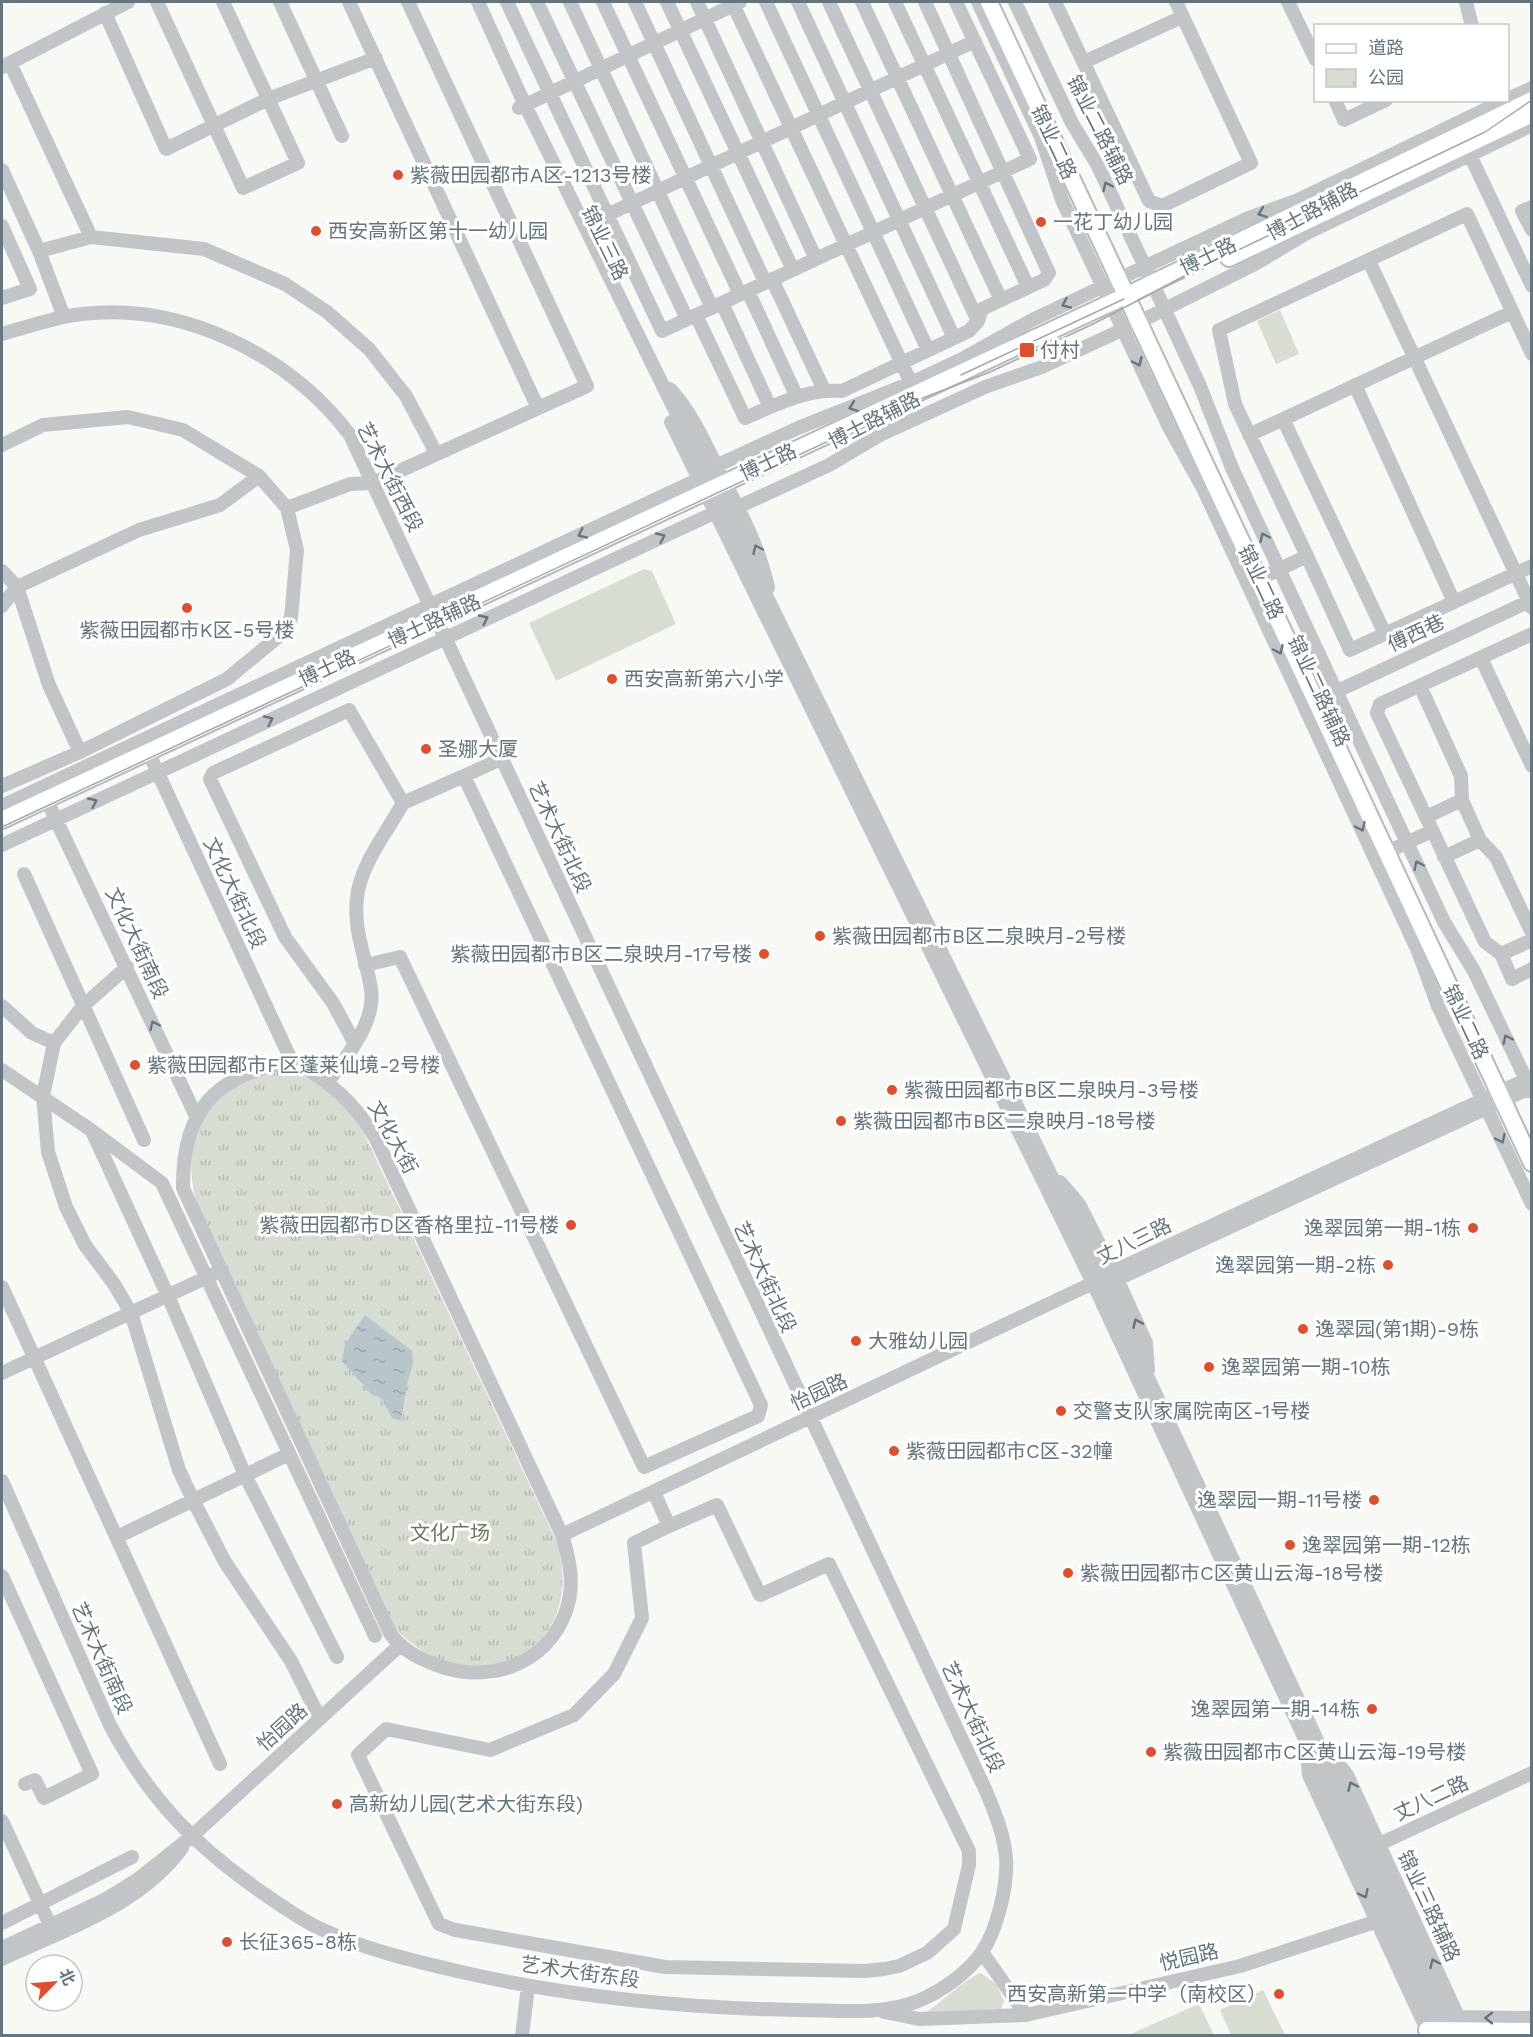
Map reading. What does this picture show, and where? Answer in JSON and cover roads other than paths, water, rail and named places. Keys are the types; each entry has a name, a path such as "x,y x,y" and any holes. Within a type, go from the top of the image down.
{"main road":[{"name":"锦业二路","path":"989,2 1123,277"},
{"name":"锦业二路","path":"1001,2 1123,277 1126,301 1143,319 1269,574 1396,847 1505,1094 1532,1163"},
{"name":"博士路","path":"1154,288 1503,103 1532,100"},
{"name":"博士路","path":"2,820 49,803 1532,114"},
{"name":"博士路","path":"2,831 49,803"},
{"name":"锦业二路","path":"1505,1094 1532,1138"},
{"path":"1449,2030 1532,2031"}],"street":[{"path":"91,237 6,65 128,2"},
{"path":"157,2 243,188 298,163 224,2"},
{"path":"280,2 342,136"},
{"path":"350,2 538,408"},
{"path":"287,508 350,484 373,483 587,386 408,2"},
{"name":"锦业三路","path":"469,2 716,492"},
{"name":"锦业三路","path":"478,2 522,107 716,492"},
{"path":"507,2 662,331 1029,159 956,2"},
{"path":"537,2 633,202 745,418 796,395 824,390 842,391 902,363 969,331 978,321 982,309 1044,280 1049,273 925,2"},
{"path":"570,2 658,190 770,407"},
{"path":"603,2 685,177 796,395"},
{"path":"635,2 711,165 824,390"},
{"path":"667,2 793,270"},
{"path":"697,2 816,259"},
{"path":"766,2 928,350"},
{"path":"798,2 954,338"},
{"path":"829,2 978,321"},
{"path":"862,2 1001,300"},
{"path":"895,2 1028,287"},
{"name":"锦业二路辅路","path":"978,2 1041,137 1062,200 1103,287 1126,301 1123,329 1169,427 1214,510 1418,951 1438,1006 1532,1204"},
{"name":"锦业二路辅路","path":"1015,2 1072,123 1098,166 1200,386 1269,574"},
{"path":"1055,2 1149,201 1162,206 1251,164 1176,2"},
{"path":"1288,2 1314,56"},
{"path":"1466,2 1472,24"},
{"path":"522,107 575,79 736,3 790,128 911,383"},
{"path":"105,13 166,149 268,99 376,58"},
{"path":"1084,62 1182,16"},
{"path":"607,214 975,41"},
{"name":"博士路辅路","path":"1509,100 1532,88"},
{"path":"1336,102 1344,120 1382,102"},
{"name":"博士路辅路","path":"716,492 798,428 911,383 962,359 1032,320 1246,219 1298,200 1503,103"},
{"name":"博士路辅路","path":"2,845 49,803 716,492 830,465 880,435 985,387 1042,367 1123,329 1255,264 1307,233 1532,125"},
{"path":"1470,155 1532,286"},
{"path":"2,170 39,250 64,317"},
{"path":"1532,207 1522,211 1532,230"},
{"path":"1532,354 1467,214 1219,330 1235,404 1350,650 1532,566"},
{"path":"2,226 30,289 2,298"},
{"path":"39,250 91,237 204,249 285,284 327,312 369,349 406,396 436,453"},
{"path":"1369,261 1530,603"},
{"path":"1249,435 1512,312"},
{"name":"艺术大街西段","path":"2,334 83,314 139,314 197,327 245,347 297,380 350,435 438,621"},
{"path":"1355,385 1454,602"},
{"path":"2,445 43,425 128,417 183,430 259,476 287,508 297,550 291,618 279,636 227,679 80,752 2,786"},
{"path":"1284,419 1385,634"},
{"path":"2,606 16,587 139,530 220,505 259,476"},
{"path":"716,492 1047,1168 1079,1204 1106,1279 1149,1379 1365,1856 1388,1918 1449,2030 1532,2018"},
{"path":"716,492 1106,1279 1311,1738"},
{"path":"1269,574 1307,556"},
{"path":"2,571 16,587 49,685 80,752"},
{"name":"傅西巷","path":"1326,696 1530,603"},
{"name":"艺术大街北段","path":"438,621 986,1791 1002,1832 1006,1860 1004,1889 982,1952"},
{"path":"1532,633 1380,704 1377,713 1485,942 1501,954 1512,979 1532,969"},
{"path":"1481,658 1532,766"},
{"path":"1420,686 1461,776 1462,800 1480,840 1496,857 1532,933"},
{"path":"355,1044 333,1003 285,937 210,780 213,773 349,710 403,803"},
{"name":"文化大街北段","path":"150,756 292,1062"},
{"path":"327,1083 355,1044 369,1014 372,991 356,929 357,897 362,875 403,803 501,759"},
{"path":"365,965 400,957 644,1467 758,1416 760,1405 464,776"},
{"path":"1426,817 1462,800"},
{"name":"博士路辅路","path":"2,806 49,803"},
{"name":"文化大街南段","path":"49,803 196,1116"},
{"path":"1432,831 1396,847 1474,971 1530,1085"},
{"path":"1444,857 1480,840"},
{"path":"24,874 144,1140"},
{"path":"1501,954 1532,940"},
{"path":"127,967 83,1006 54,1042 43,1096 48,1152 66,1207 85,1245 114,1284 131,1313 179,1470 193,1500 225,1562 291,1661 320,1719"},
{"path":"2,1006 32,1033 54,1042"},
{"name":"文化大街","path":"292,1062 327,1083 357,1109 376,1139 562,1535 571,1578 566,1611 550,1639 531,1658 505,1671 469,1673 444,1668 420,1659 399,1646 384,1622 183,1188 183,1161 196,1116 219,1090 237,1077 264,1066 292,1062"},
{"path":"2,1070 43,1096 162,1183 375,1636"},
{"name":"丈八三路","path":"1106,1279 1505,1094 1530,1085"},
{"path":"91,1130 168,1296 245,1474 337,1657"},
{"path":"2,1374 220,1271"},
{"name":"怡园路","path":"562,1535 1106,1279"},
{"path":"2,1287 220,1764"},
{"path":"117,1537 289,1454"},
{"name":"艺术大街南段","path":"2,1481 115,1734 153,1793 191,1837"},
{"path":"654,1492 669,1526"},
{"path":"717,1504 760,1595 829,1564 969,1851 969,1865 954,1929 927,1953 899,1966 865,1971 665,1967 455,1930 439,1924 358,1755 386,1729 490,1750 574,1715 614,1674 642,1618 634,1543 669,1526 717,1504"},
{"path":"2,1576 92,1774 44,1798 35,1780 25,1784"},
{"name":"怡园路","path":"2,1948 124,1889 191,1837 399,1646"},
{"name":"锦业三路辅路","path":"1311,1738 1347,1775 1365,1856 1388,1918"},
{"name":"丈八二路","path":"1365,1856 1532,1773"},
{"name":"丈八二路","path":"1365,1856 1532,1784"},
{"path":"2,1821 50,1925"},
{"name":"怡园路","path":"2,1959 135,1894 172,1862 191,1837"},
{"name":"艺术大街东段","path":"191,1837 224,1866 291,1912 319,1928 399,1957 528,1986 664,2004 720,2008 877,2011 914,2003 932,1995 982,1952"},
{"name":"锦业三路辅路","path":"1365,1856 1449,2030"},
{"path":"2,1923 132,1857"},
{"name":"悦园路","path":"877,2011 920,2019 1026,2015 1240,1966 1388,1918"},
{"path":"982,1952 1026,2015"},
{"path":"522,2036 528,1986"}],"water":[{"path":"365,1315 412,1351 413,1364 401,1421 392,1418 382,1399 371,1394 342,1361 345,1344"}],"tram line":[{"path":"2,827 910,403 990,372 1095,323 1188,274 1485,132 1532,100"},
{"path":"961,375 1124,299"}],"place":[{"name":"紫薇田园都市A区-1213号楼","path":"398,175"},
{"name":"一花丁幼儿园","path":"1041,222"},
{"name":"西安高新区第十一幼儿园","path":"316,231"},
{"name":"付村","path":"1027,350"},
{"name":"紫薇田园都市K区-5号楼","path":"187,608"},
{"name":"西安高新第六小学","path":"612,679"},
{"name":"圣娜大厦","path":"426,749"},
{"name":"紫薇田园都市B区二泉映月-2号楼","path":"820,936"},
{"name":"紫薇田园都市B区二泉映月-17号楼","path":"764,954"},
{"name":"紫薇田园都市F区蓬莱仙境-2号楼","path":"135,1065"},
{"name":"紫薇田园都市B区二泉映月-3号楼","path":"892,1090"},
{"name":"紫薇田园都市B区二泉映月-18号楼","path":"841,1121"},
{"name":"紫薇田园都市D区香格里拉-11号楼","path":"571,1225"},
{"name":"逸翠园第一期-1栋","path":"1473,1228"},
{"name":"逸翠园第一期-2栋","path":"1388,1265"},
{"name":"逸翠园(第1期)-9栋","path":"1303,1329"},
{"name":"大雅幼儿园","path":"856,1341"},
{"name":"逸翠园第一期-10栋","path":"1209,1367"},
{"name":"交警支队家属院南区-1号楼","path":"1061,1411"},
{"name":"紫薇田园都市C区-32幢","path":"894,1451"},
{"name":"逸翠园一期-11号楼","path":"1374,1500"},
{"name":"逸翠园第一期-12栋","path":"1290,1545"},
{"name":"紫薇田园都市C区黄山云海-18号楼","path":"1068,1573"},
{"name":"逸翠园第一期-14栋","path":"1372,1709"},
{"name":"紫薇田园都市C区黄山云海-19号楼","path":"1151,1752"},
{"name":"高新幼儿园(艺术大街东段)","path":"337,1804"},
{"name":"长征365-8栋","path":"227,1942"},
{"name":"西安高新第一中学（南校区）","path":"1279,1994"}],"park label":[{"name":"文化广场","path":"450,1533"}]}
